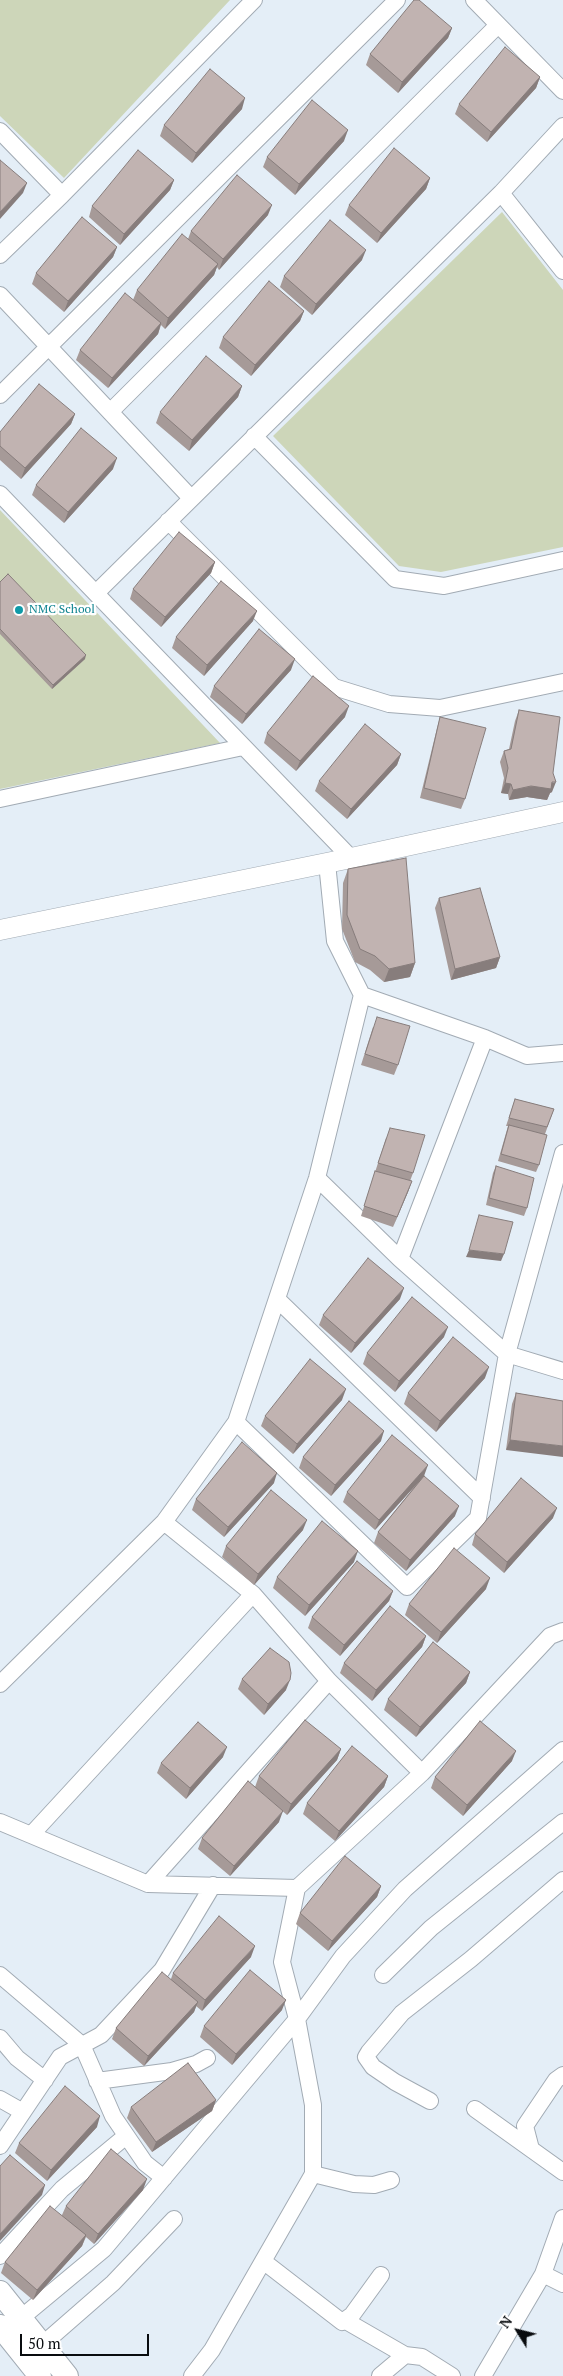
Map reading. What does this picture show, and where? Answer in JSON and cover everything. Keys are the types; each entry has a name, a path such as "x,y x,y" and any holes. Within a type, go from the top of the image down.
{"main road":[{"path":"0,2292 67,2376"},
{"path":"0,2326 40,2376"}],"street":[{"path":"0,255 254,0"},
{"path":"0,395 397,0"},
{"path":"474,0 563,91"},
{"path":"110,412 498,25"},
{"path":"96,593 501,193 563,126"},
{"path":"0,131 62,194"},
{"path":"501,193 563,271"},
{"path":"0,295 191,498"},
{"path":"254,436 396,579 444,586 563,560"},
{"path":"0,494 351,858"},
{"path":"168,521 334,687 389,704 440,708 563,682"},
{"path":"0,799 243,747"},
{"path":"0,930 351,858 563,812"},
{"path":"0,1684 164,1522 236,1422 317,1178 362,994 335,941 327,863"},
{"path":"362,994 485,1038 527,1056 563,1053"},
{"path":"400,1259 485,1038"},
{"path":"236,1422 407,1587 478,1518 507,1354 563,1153"},
{"path":"317,1178 400,1259 507,1354 563,1371"},
{"path":"277,1298 482,1498"},
{"path":"164,1522 253,1594 329,1681 422,1773"},
{"path":"31,1835 253,1594"},
{"path":"192,2376 212,2350 312,2174 313,2105 297,2020 282,1962 297,1888 422,1773 550,1636 563,1631"},
{"path":"148,1884 329,1681"},
{"path":"21,2318 104,2250 297,2020 343,1956 405,1889 563,1750"},
{"path":"0,1822 148,1884 297,1888"},
{"path":"383,1975 431,1928 563,1822"},
{"path":"430,2101 395,2082 373,2067 366,2057 369,2052 402,2013 471,1960 563,1880"},
{"path":"1,2143 60,2057 101,2035 162,1970 213,1885"},
{"path":"0,1974 82,2045 112,2116 145,2162 164,2178"},
{"path":"0,2038 17,2058 45,2080"},
{"path":"97,2081 172,2071 196,2064 206,2058"},
{"path":"531,2149 525,2126 556,2080 563,2075"},
{"path":"0,2099 23,2112"},
{"path":"474,2109 563,2172"},
{"path":"0,2256 62,2189 126,2136"},
{"path":"312,2174 354,2184 374,2185 391,2180"},
{"path":"42,2345 113,2283 174,2218"},
{"path":"483,2376 543,2274 563,2218"},
{"path":"264,2261 337,2321 346,2321 405,2355 422,2357 452,2376"},
{"path":"543,2274 563,2284"},
{"path":"346,2321 381,2275"},
{"path":"380,2376 405,2355"}],"green space":[{"path":"0,0 230,0 64,178 0,116"},
{"path":"502,212 563,290 563,547 441,572 399,566 273,436"},
{"path":"0,510 220,743 0,789"}],"building":[{"path":"414,0 419,0 452,28 402,82 370,54"},
{"path":"505,47 540,77 491,132 459,104"},
{"path":"210,69 245,98 196,153 164,125"},
{"path":"312,100 348,130 299,184 267,157"},
{"path":"394,148 430,178 381,233 349,205"},
{"path":"138,150 174,180 124,234 92,206"},
{"path":"0,160 27,183 0,212"},
{"path":"237,175 272,205 223,259 191,231"},
{"path":"82,217 117,247 68,301 36,273"},
{"path":"330,220 366,250 316,304 284,276"},
{"path":"182,234 218,264 168,318 137,290"},
{"path":"269,281 304,311 255,365 223,337"},
{"path":"125,293 161,323 112,378 80,350"},
{"path":"206,356 242,386 192,440 160,412"},
{"path":"39,384 75,414 25,468 0,446 0,432"},
{"path":"81,428 117,458 68,512 36,485"},
{"path":"179,532 215,562 165,617 133,589"},
{"name":"NMC School","path":"8,574 86,655 53,685 0,629 0,582"},
{"path":"221,581 257,611 207,665 176,637"},
{"path":"259,629 295,659 246,714 214,686"},
{"path":"313,676 349,706 300,761 267,733"},
{"path":"519,710 560,717 553,773 556,782 552,782 551,789 531,786 513,790 511,784 505,783 508,768 504,751 511,749"},
{"path":"440,717 486,728 465,799 424,788"},
{"path":"365,724 401,754 351,809 319,781"},
{"path":"406,858 415,963 389,969 375,956 360,949 347,915 348,869"},
{"path":"480,888 500,957 455,969 439,898"},
{"path":"377,1017 410,1026 398,1065 365,1054"},
{"path":"515,1099 554,1109 547,1127 509,1118"},
{"path":"509,1125 547,1135 539,1165 501,1154"},
{"path":"390,1128 425,1135 413,1173 378,1163"},
{"path":"496,1166 534,1178 527,1208 489,1198"},
{"path":"375,1171 412,1181 397,1217 364,1206"},
{"path":"479,1215 513,1222 504,1254 469,1250"},
{"path":"368,1258 404,1288 355,1343 323,1315"},
{"path":"412,1297 448,1327 399,1381 367,1353"},
{"path":"453,1337 489,1367 440,1421 408,1393"},
{"path":"310,1359 346,1389 297,1444 265,1416"},
{"path":"516,1393 563,1401 563,1446 510,1440"},
{"path":"349,1401 384,1431 335,1485 303,1457"},
{"path":"392,1435 428,1465 379,1520 347,1492"},
{"path":"242,1442 277,1473 228,1527 196,1499"},
{"path":"424,1476 459,1506 410,1560 378,1532"},
{"path":"521,1478 557,1508 507,1562 475,1534"},
{"path":"271,1490 307,1520 258,1574 226,1546"},
{"path":"322,1521 358,1551 309,1605 277,1577"},
{"path":"454,1548 490,1578 441,1632 409,1604"},
{"path":"357,1561 393,1591 344,1645 312,1617"},
{"path":"390,1606 426,1636 376,1690 344,1663"},
{"path":"433,1642 470,1672 420,1727 388,1699"},
{"path":"270,1648 289,1662 291,1673 290,1680 268,1704 242,1679"},
{"path":"305,1720 341,1749 291,1804 259,1776"},
{"path":"480,1721 516,1751 467,1805 435,1777"},
{"path":"198,1722 227,1747 190,1788 161,1763"},
{"path":"352,1746 388,1776 339,1831 307,1803"},
{"path":"248,1781 283,1811 234,1866 202,1838"},
{"path":"345,1856 381,1886 332,1941 300,1913"},
{"path":"219,1916 255,1946 205,2000 173,1973"},
{"path":"250,1970 286,2000 236,2054 204,2026"},
{"path":"162,1972 198,2002 148,2056 116,2028"},
{"path":"188,2063 216,2100 156,2142 131,2107"},
{"path":"65,2086 100,2116 51,2170 19,2143"},
{"path":"111,2149 147,2179 98,2234 66,2206"},
{"path":"10,2155 45,2185 0,2234 0,2166"},
{"path":"50,2206 86,2235 37,2290 5,2262"}],"place":[{"name":"NMC School","path":"19,610"}]}
